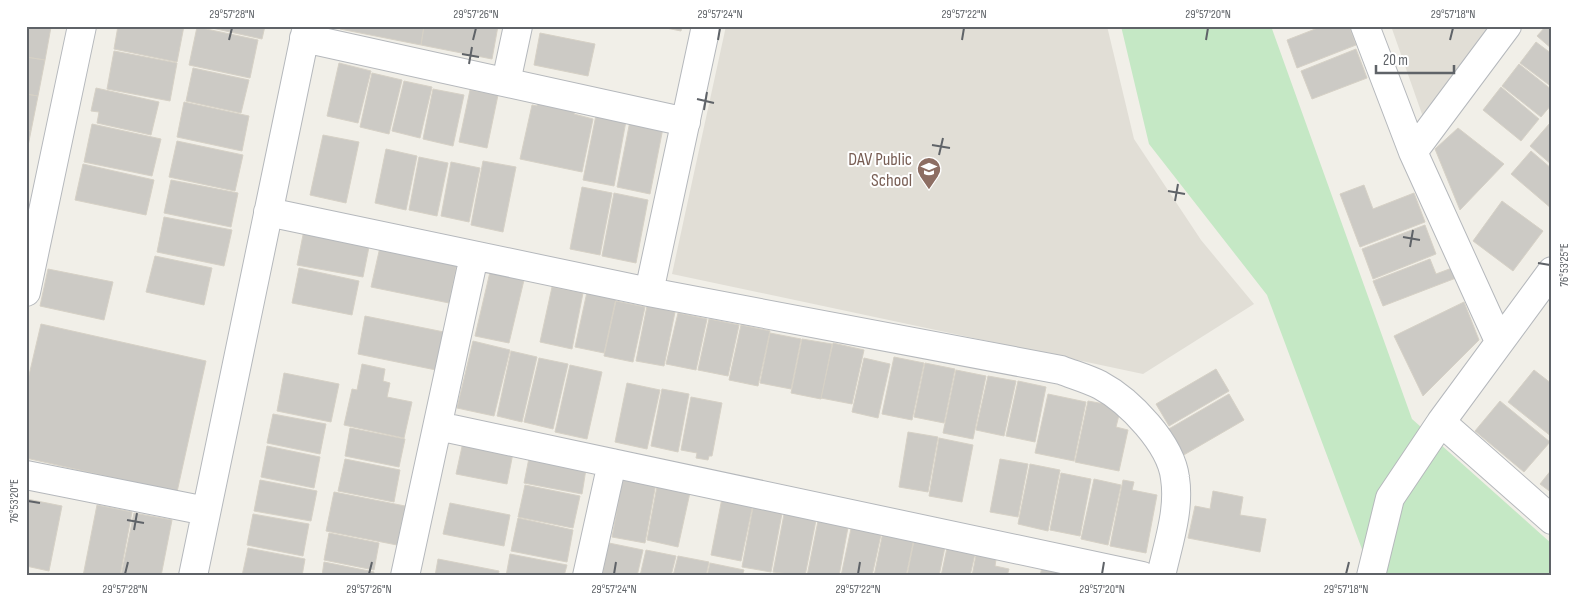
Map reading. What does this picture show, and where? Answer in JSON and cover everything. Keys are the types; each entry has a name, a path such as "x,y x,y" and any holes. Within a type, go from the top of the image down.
{"street":[{"path":"26,292 82,26"},
{"path":"506,82 518,26"},
{"path":"649,292 706,26"},
{"path":"1365,26 1413,152 1499,341"},
{"path":"1413,152 1507,26"},
{"path":"193,576 305,32 506,82 686,122"},
{"path":"268,212 649,292 1061,370 1101,386 1128,406 1163,443 1175,477 1175,514 1161,576"},
{"path":"405,576 474,256"},
{"path":"1371,576 1390,498 1499,341 1552,271"},
{"path":"438,426 1142,576"},
{"path":"1435,431 1552,520"},
{"path":"588,576 612,463"},
{"path":"26,474 206,511"}],"shaded area":[{"name":"DAV Public School","path":"726,26 1107,26 1134,139 1201,240 1254,304 1143,374 672,274"},
{"path":"1391,26 1490,26 1423,117"}],"green space":[{"path":"1121,26 1271,26 1412,419 1552,544 1552,576 1372,576 1267,295 1149,144"}],"building":[{"path":"26,26 51,27 45,60 26,57"},
{"path":"118,26 184,26 177,62 114,49"},
{"path":"203,26 265,26 262,39"},
{"path":"341,26 424,26 421,45 340,29"},
{"path":"424,26 498,26 492,59 421,45"},
{"path":"656,26 682,26 681,31"},
{"path":"1323,26 1349,26 1356,45 1297,68 1287,40"},
{"path":"1546,26 1552,26 1552,49 1537,36"},
{"path":"197,27 258,40 250,78 189,65"},
{"path":"540,33 595,44 588,76 534,65"},
{"path":"1536,42 1552,54 1552,87 1520,63"},
{"path":"1356,49 1367,78 1312,99 1301,71"},
{"path":"114,51 177,63 170,101 107,89"},
{"path":"26,57 45,60 38,96 26,94"},
{"path":"339,63 371,71 358,123 327,116"},
{"path":"1519,64 1552,90 1552,104 1541,117 1502,86"},
{"path":"193,68 249,80 241,113 186,101"},
{"path":"372,73 402,80 389,134 360,127"},
{"path":"404,81 432,87 420,138 392,131"},
{"path":"1501,87 1539,119 1521,141 1483,110"},
{"path":"96,88 159,102 151,135 97,123 99,112 91,111"},
{"path":"433,89 464,95 453,146 423,139"},
{"path":"470,90 498,95 487,148 459,142"},
{"path":"26,94 38,96 31,131 26,130"},
{"path":"539,96 576,104 574,114 593,119 582,172 520,159 532,105 537,106"},
{"path":"184,102 249,116 242,151 177,137"},
{"path":"596,115 626,121 614,186 583,180"},
{"path":"630,121 663,128 650,194 617,187"},
{"path":"1550,123 1552,124 1552,165 1530,146"},
{"path":"92,124 161,139 152,176 84,162"},
{"path":"1458,128 1504,164 1460,210 1435,149"},
{"path":"26,130 31,131 26,156"},
{"path":"323,135 359,142 346,203 310,195"},
{"path":"177,141 243,155 235,191 169,177"},
{"path":"386,149 417,156 406,210 375,203"},
{"path":"1531,151 1552,169 1552,209 1511,174"},
{"path":"419,157 448,163 437,216 409,210"},
{"path":"483,161 516,167 503,232 471,225"},
{"path":"451,162 480,168 469,222 441,216"},
{"path":"83,164 154,180 146,215 75,200"},
{"path":"171,180 238,193 231,227 164,213"},
{"path":"1364,185 1373,209 1414,193 1425,222 1360,247 1340,194"},
{"path":"582,187 612,193 600,255 570,249"},
{"path":"614,193 648,200 636,263 602,256"},
{"path":"1502,201 1543,231 1513,271 1473,241"},
{"path":"164,217 232,230 224,266 157,252"},
{"path":"1425,225 1436,254 1373,279 1362,249"},
{"path":"304,230 370,242 363,277 297,265"},
{"path":"380,247 457,263 449,303 371,287"},
{"path":"155,256 212,268 204,305 146,292"},
{"path":"1430,259 1436,274 1452,268 1456,278 1383,306 1373,281"},
{"path":"299,268 359,281 352,315 292,303"},
{"path":"48,269 113,282 104,320 40,306"},
{"path":"490,272 524,280 509,343 475,336"},
{"path":"552,287 583,293 572,349 540,342"},
{"path":"587,292 616,298 604,353 575,347"},
{"path":"616,301 645,307 633,362 604,356"},
{"path":"1464,302 1479,340 1423,396 1394,336"},
{"path":"647,306 675,312 664,366 636,361"},
{"path":"678,313 707,319 696,370 666,364"},
{"path":"365,316 444,332 436,370 358,354"},
{"path":"709,319 739,325 728,376 698,370"},
{"path":"41,324 206,361 177,492 26,458 26,388"},
{"path":"741,325 770,331 758,386 729,380"},
{"path":"770,333 801,339 791,389 760,383"},
{"path":"802,339 832,344 821,399 791,393"},
{"path":"473,341 510,350 494,416 457,408"},
{"path":"833,343 864,350 852,404 821,398"},
{"path":"511,351 537,357 522,422 497,416"},
{"path":"894,357 924,363 912,420 882,414"},
{"path":"539,358 568,364 553,429 524,422"},
{"path":"864,358 890,364 878,418 852,412"},
{"path":"925,363 955,369 944,423 914,417"},
{"path":"362,364 385,369 383,381 390,383 387,397 412,402 404,438 344,425 352,389 357,390"},
{"path":"570,365 602,372 587,439 555,432"},
{"path":"1216,369 1229,391 1169,426 1156,404"},
{"path":"956,370 986,376 973,439 943,433"},
{"path":"1534,370 1552,384 1552,437 1508,402"},
{"path":"284,373 339,384 331,422 277,411"},
{"path":"988,376 1016,381 1004,436 976,430"},
{"path":"1018,381 1046,387 1035,442 1006,436"},
{"path":"627,383 660,390 647,449 615,442"},
{"path":"662,389 689,394 678,452 651,446"},
{"path":"1048,394 1086,402 1074,461 1035,453"},
{"path":"1229,394 1244,420 1182,456 1167,430"},
{"path":"691,397 722,403 712,456 709,456 708,460 696,458 697,453 681,450"},
{"path":"1088,401 1121,407 1116,427 1128,430 1119,471 1075,462"},
{"path":"1500,401 1550,442 1524,472 1475,431"},
{"path":"273,414 326,424 320,454 267,443"},
{"path":"350,428 405,439 399,467 345,456"},
{"path":"908,432 938,437 928,492 899,487"},
{"path":"939,438 973,445 962,502 929,496"},
{"path":"463,442 513,453 507,484 456,474"},
{"path":"267,446 320,457 314,488 261,477"},
{"path":"529,458 586,469 582,494 524,483"},
{"path":"345,459 400,470 394,502 338,491"},
{"path":"1000,459 1028,464 1018,517 990,512"},
{"path":"1030,464 1060,470 1048,531 1018,524"},
{"path":"1552,469 1552,493 1540,484"},
{"path":"624,472 657,478 645,543 612,537"},
{"path":"1061,473 1091,479 1080,536 1050,530"},
{"path":"1094,479 1121,485 1108,545 1081,539"},
{"path":"260,480 317,491 311,521 254,511"},
{"path":"1123,480 1134,482 1132,490 1157,495 1146,553 1110,546"},
{"path":"658,481 691,488 678,547 647,540"},
{"path":"525,485 580,496 573,528 518,517"},
{"path":"1213,491 1243,497 1240,515 1266,519 1260,552 1188,538 1195,506 1210,509"},
{"path":"334,492 405,506 397,545 326,531"},
{"path":"723,493 754,499 741,561 711,555"},
{"path":"27,499 62,506 49,571 26,566"},
{"path":"754,502 783,508 771,572 742,567"},
{"path":"450,503 510,515 504,546 443,534"},
{"path":"97,505 132,512 120,576 83,576"},
{"path":"785,509 817,515 805,576 773,572"},
{"path":"134,513 172,520 161,576 121,576"},
{"path":"253,514 309,524 303,556 247,545"},
{"path":"819,516 849,522 839,576 807,576"},
{"path":"518,518 573,530 567,562 511,551"},
{"path":"852,524 882,530 872,576 841,576"},
{"path":"883,532 914,538 906,576 874,576"},
{"path":"329,533 379,543 374,570 324,560"},
{"path":"915,536 946,542 939,576 907,576"},
{"path":"609,543 643,550 637,576 602,576"},
{"path":"248,548 305,559 302,576 242,576"},
{"path":"947,548 975,554 970,576 941,576"},
{"path":"646,550 676,556 671,576 640,576"},
{"path":"977,550 997,553 995,566 1009,569 1007,576 972,576"},
{"path":"510,554 567,565 564,576 506,576"},
{"path":"678,556 709,562 706,576 673,576"},
{"path":"438,559 499,571 498,576 435,576"},
{"path":"324,562 374,572 373,576 322,576"},
{"path":"710,563 744,570 742,576 707,576"},
{"path":"1042,567 1072,573 1072,576 1040,576"}],"place":[{"name":"DAV Public School","path":"929,190"}]}
